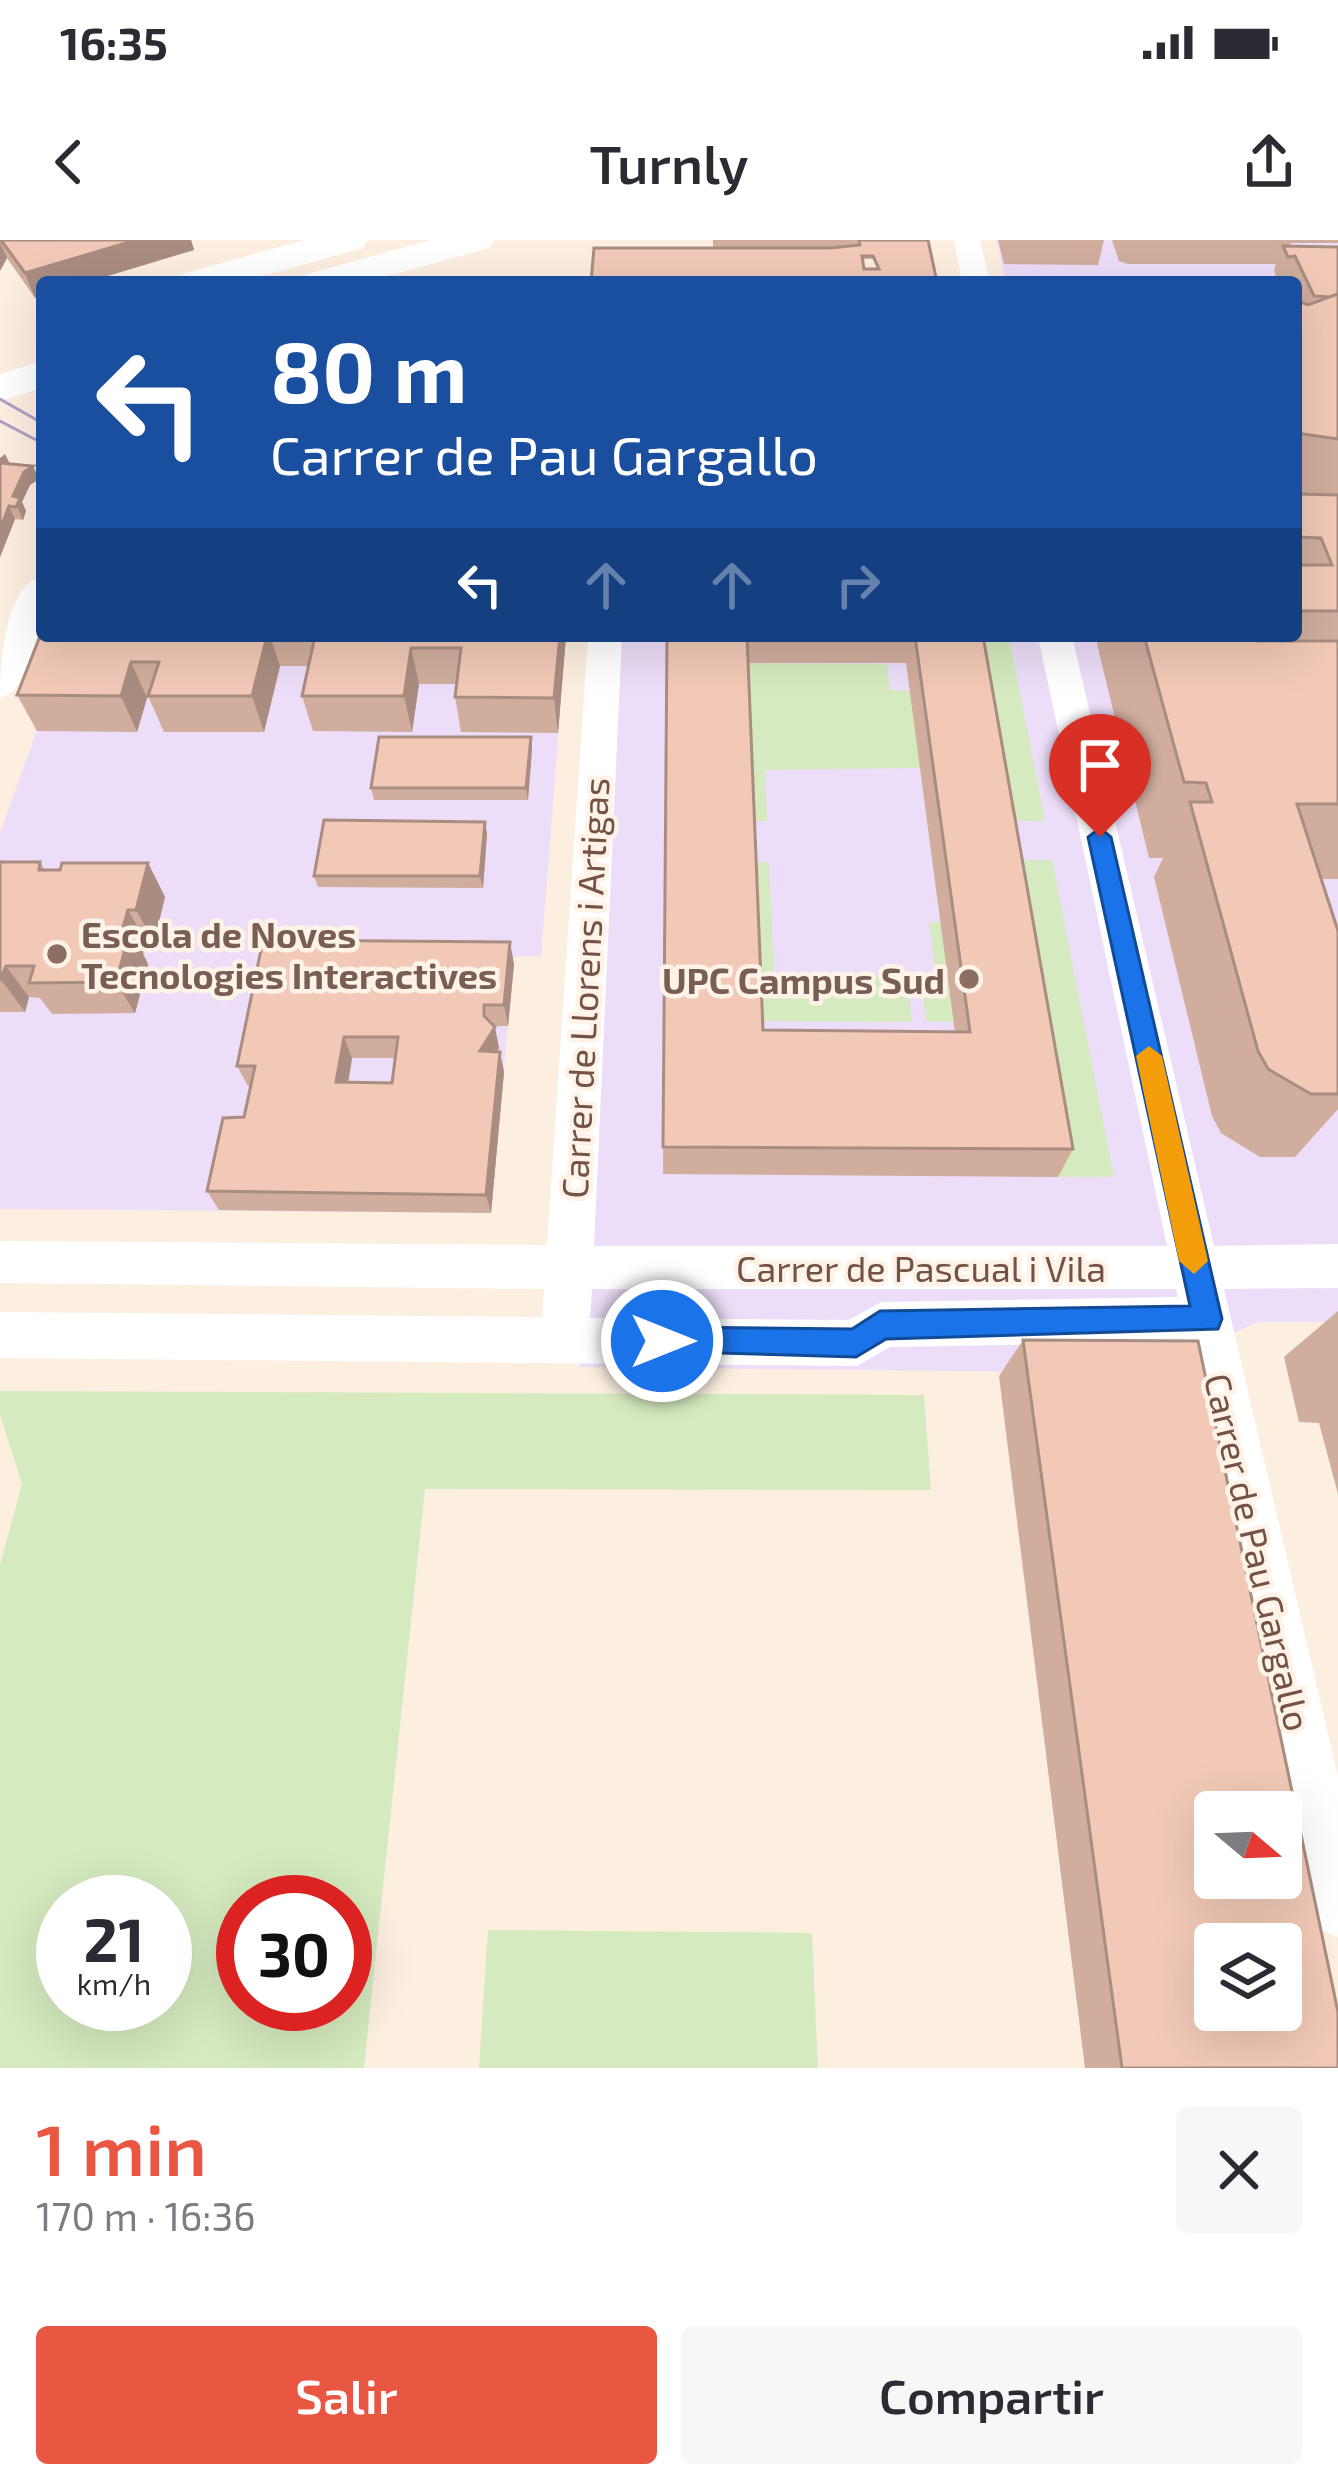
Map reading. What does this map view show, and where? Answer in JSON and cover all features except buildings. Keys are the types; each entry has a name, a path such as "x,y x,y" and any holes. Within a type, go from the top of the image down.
{"street":[{"path":"218,276 349,240"},
{"path":"343,276 475,240"},
{"path":"967,240 975,276"},
{"path":"0,347 36,335"},
{"path":"0,388 36,376"},
{"path":"0,686 36,601"},
{"name":"Carrer de Llorens i Artigas","path":"565,1340 605,642"},
{"name":"Carrer de Pau Gargallo","path":"1056,642 1338,1906"},
{"name":"Carrer de Pascual i Vila","path":"0,1262 870,1270 1338,1266"},
{"path":"870,1270 880,1325"},
{"name":"Carrer de Pascual i Vila","path":"0,1335 856,1343 880,1325 1208,1319"}],"shaded area":[{"name":"UPC Campus Sud","path":"996,240 1338,240 1338,1322 1257,1322 1151,1373 580,1367 618,642 1302,642 1302,276 1005,276"},
{"path":"69,642 566,642 541,956 514,957 491,1213 0,1209 0,833"}],"green space":[{"path":"969,642 1010,642 1045,821 998,820"},
{"path":"736,663 887,664 890,690 912,691 923,768 765,770 767,821 744,821"},
{"path":"1052,860 1114,1177 1058,1177 1005,861"},
{"path":"744,862 769,862 774,975 907,976 912,1022 748,1021"},
{"path":"929,922 943,922 955,1022 926,1021 921,976 936,975"},
{"path":"0,1391 924,1395 931,1490 425,1489 372,1992 372,1875 216,1875 216,2031 368,2031 364,2068 0,2068 0,1565 22,1484 0,1415"},
{"path":"488,1930 812,1933 818,2068 479,2068"}],"tram line":[{"path":"0,399 36,420"},
{"path":"0,421 36,440"}],"slow traffic":[{"path":"1149,1056 1194,1261"}],"place":[{"name":"Escola de Noves Tecnologies Interactives","path":"57,954"},
{"name":"UPC Campus Sud","path":"969,979"}],"route":[{"path":"662,1341 856,1343 880,1325 1208,1319 1100,837"}]}
